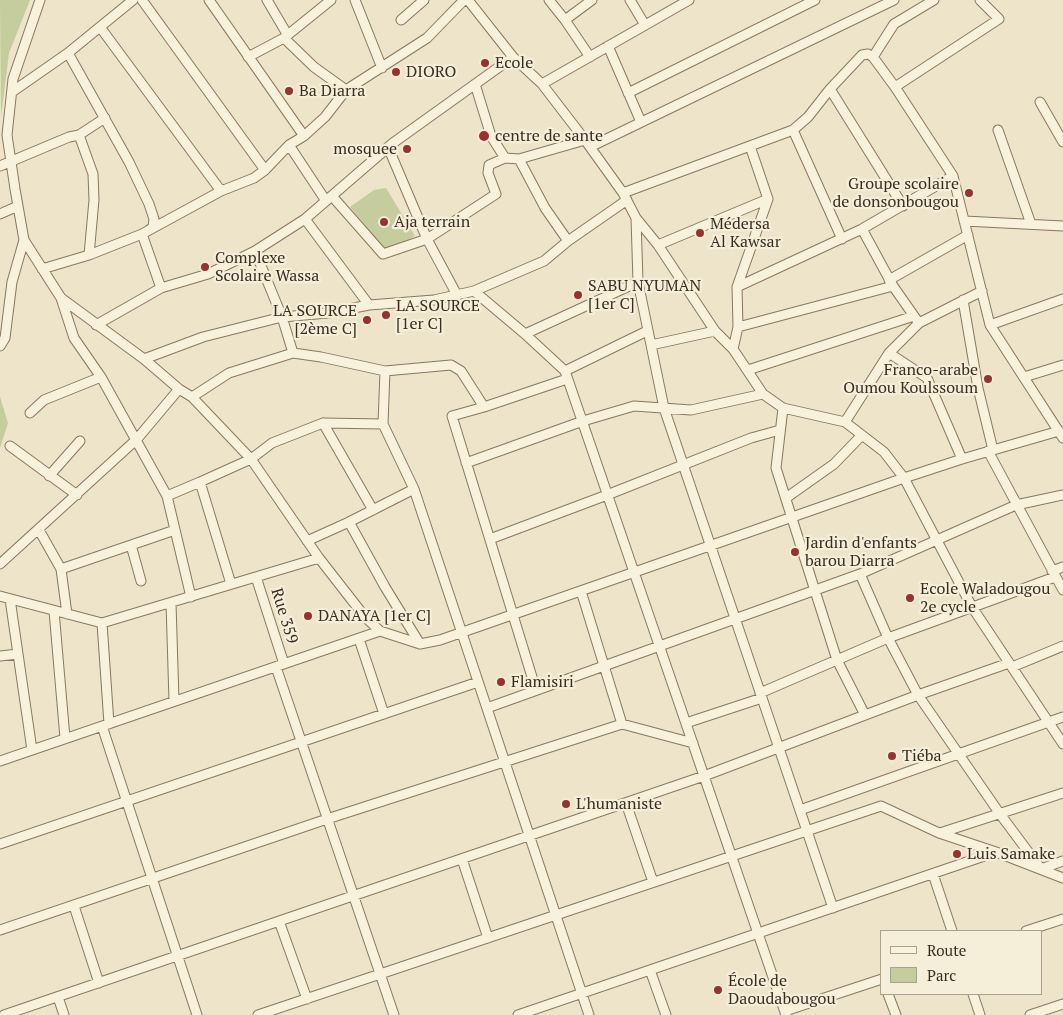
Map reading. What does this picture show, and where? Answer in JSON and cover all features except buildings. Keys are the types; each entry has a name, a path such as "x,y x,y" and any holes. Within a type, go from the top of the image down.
{"street":[{"path":"40,0 13,79 4,133 11,162 24,240 61,298 74,338 101,376 167,496 191,597"},
{"path":"12,92 68,53 133,0"},
{"path":"142,0 265,170"},
{"path":"209,0 304,136"},
{"path":"267,0 286,36 314,67 346,90"},
{"path":"355,0 382,68"},
{"path":"401,20 424,0"},
{"path":"42,269 89,255 142,234 221,191 254,178 265,170 289,145 304,136 325,117 346,90 427,38 464,0"},
{"path":"468,0 513,57 542,84 587,143 625,196 636,218 658,246 715,332 733,349 763,394 783,408 845,422 884,452 904,478 972,607 1063,744"},
{"path":"549,0 590,57"},
{"path":"565,20 592,0"},
{"path":"630,0 645,25"},
{"path":"542,84 689,0"},
{"path":"628,93 815,0"},
{"path":"289,145 329,198 384,254 427,239 496,194 488,173 489,164 504,158 519,158 587,143 641,122 894,0"},
{"path":"873,57 894,24 934,0"},
{"path":"895,87 999,19 980,0"},
{"path":"248,57 286,36 327,1"},
{"path":"100,27 221,191"},
{"path":"608,46 641,122"},
{"path":"68,53 105,118 149,204 154,219 153,227 142,234"},
{"path":"61,298 192,397 251,459 306,540 365,617 380,631 420,644 462,633 962,459 1061,435 990,325 953,176 895,87 873,57 868,54 862,55 830,89 808,117 793,130 625,196 544,261 474,291 434,300 368,305 328,313 282,317 202,337 144,359"},
{"path":"96,325 161,288 208,274 255,251 305,219 388,147 513,57"},
{"path":"475,84 491,136 504,158"},
{"path":"830,89 903,206"},
{"path":"1040,102 1063,142"},
{"path":"0,166 69,137 79,135 105,118"},
{"path":"793,130 842,239"},
{"path":"998,130 1031,224"},
{"path":"79,135 93,174 94,200 89,255"},
{"path":"733,349 738,327 737,286 768,199 750,146"},
{"path":"388,147 427,239 457,295"},
{"path":"519,158 545,208 568,241"},
{"path":"737,286 862,229 953,176"},
{"path":"658,246 768,199"},
{"path":"0,214 18,206"},
{"path":"636,218 638,282 664,408 832,908"},
{"path":"305,219 368,305"},
{"path":"964,221 1063,226"},
{"path":"862,229 891,283 916,319"},
{"path":"142,234 161,288"},
{"path":"738,327 891,283 968,235"},
{"path":"0,346 5,338 12,282 24,240"},
{"path":"255,251 282,317 293,353"},
{"path":"526,334 638,282"},
{"path":"474,291 526,334 566,375 785,1013 880,980"},
{"path":"748,370 916,319 982,291"},
{"path":"990,325 1063,299"},
{"path":"963,300 990,451 1016,506 1063,590"},
{"path":"845,422 889,352 916,319"},
{"path":"536,690 452,416 484,407 566,375 647,331"},
{"path":"651,345 715,332"},
{"path":"889,352 927,378 962,459"},
{"path":"192,397 229,373 293,353 385,371 450,365 461,372 484,407"},
{"path":"1024,377 1063,365"},
{"path":"385,371 384,424 414,489 589,1015"},
{"path":"30,414 44,400 101,376"},
{"path":"0,564 137,439 179,389"},
{"path":"466,463 583,421 634,406 691,410 763,394"},
{"path":"783,408 776,468 837,660 865,716"},
{"path":"167,496 251,459 272,443 324,423 384,424"},
{"path":"324,423 372,510"},
{"path":"490,539 780,430"},
{"path":"786,498 834,464 862,435"},
{"path":"49,476 80,441"},
{"path":"10,446 77,495"},
{"path":"200,482 231,584"},
{"path":"306,540 349,522 414,489"},
{"path":"487,708 860,574 1016,506 1063,495"},
{"path":"349,522 385,588 420,644"},
{"path":"39,530 61,569 67,614"},
{"path":"61,569 175,530"},
{"path":"131,545 141,581"},
{"path":"0,596 102,622 319,558"},
{"path":"686,723 761,695 888,638 972,607 1053,574 1063,567"},
{"path":"860,574 888,638 918,695 1000,814 1041,869"},
{"name":"Rue 359","path":"256,577 301,742 394,1015"},
{"path":"581,591 622,724"},
{"path":"10,599 32,750"},
{"path":"171,603 174,701"},
{"path":"54,611 65,738"},
{"path":"102,622 105,725 126,801 197,1015"},
{"path":"0,761 380,631"},
{"path":"358,639 384,714"},
{"path":"4,1015 704,776 918,695 1063,646"},
{"path":"0,656 18,654"},
{"path":"0,844 478,682"},
{"path":"800,810 1063,717"},
{"path":"0,930 152,880 327,819 622,724 693,743"},
{"path":"939,833 1063,793"},
{"path":"626,803 654,882"},
{"path":"258,1015 881,806 939,833 996,852 1063,878"},
{"path":"518,1015 996,852"},
{"path":"462,859 488,938"},
{"path":"1041,869 1063,861"},
{"path":"933,874 952,930"},
{"path":"74,906 99,983"},
{"path":"1029,930 1063,919"},
{"path":"279,921 306,999"},
{"path":"650,970 666,1015"},
{"path":"888,995 896,1015"},
{"path":"973,995 980,1015"},
{"path":"58,996 64,1015"},
{"path":"1030,1015 1063,1004"}],"green space":[{"path":"0,0 30,0 9,53 1,117"},
{"name":"Aja terrain","path":"386,188 415,236 386,252 350,207 374,190"},
{"path":"0,397 8,423 0,448"}],"place":[{"name":"Ecole","path":"485,63"},
{"name":"DIORO","path":"396,72"},
{"name":"Ba Diarra","path":"289,91"},
{"name":"centre de sante","path":"484,136"},
{"name":"mosquee","path":"407,149"},
{"name":"Groupe scolaire de donsonbougou","path":"969,193"},
{"name":"Aja terrain","path":"384,222"},
{"name":"Médersa Al Kawsar","path":"700,233"},
{"name":"Complexe Scolaire Wassa","path":"205,267"},
{"name":"SABU NYUMAN [1er C]","path":"578,295"},
{"name":"LA SOURCE [1er C]","path":"386,315"},
{"name":"LA SOURCE [2ème C]","path":"367,320"},
{"name":"Franco-arabe Oumou Koulssoum","path":"988,379"},
{"name":"Jardin d'enfants barou Diarra","path":"795,552"},
{"name":"Ecole Waladougou 2e cycle","path":"910,598"},
{"name":"DANAYA [1er C]","path":"308,616"},
{"name":"Flamisiri","path":"501,682"},
{"name":"Tiéba","path":"892,756"},
{"name":"L'humaniste","path":"566,804"},
{"name":"Luis Samake","path":"957,854"},
{"name":"École de Daoudabougou","path":"718,990"}]}
